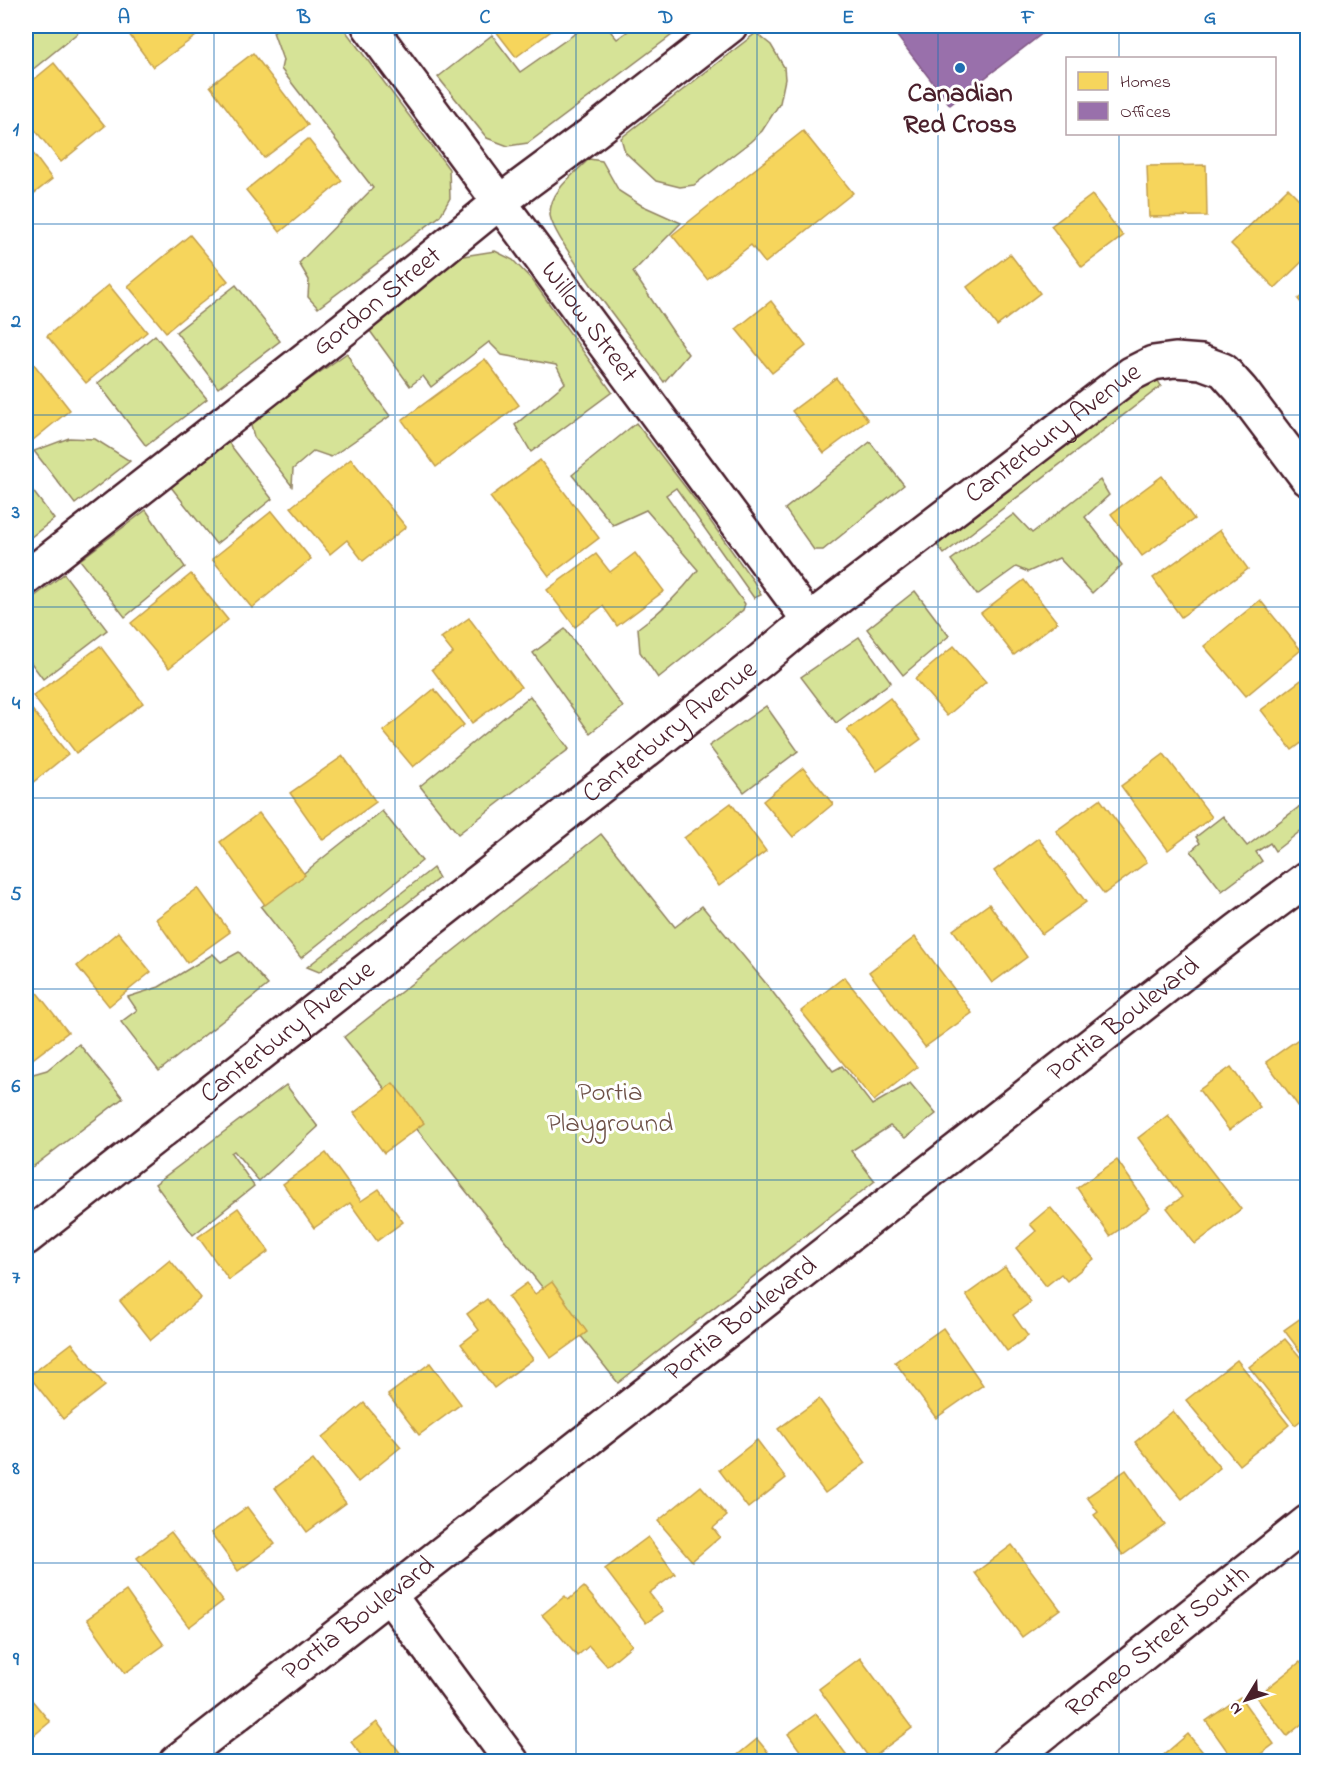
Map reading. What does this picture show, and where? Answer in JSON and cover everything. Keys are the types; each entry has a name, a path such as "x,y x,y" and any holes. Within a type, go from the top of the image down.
{"street":[{"name":"Willow Street","path":"369,26 501,201 809,620"},
{"name":"Gordon Street","path":"26,579 344,329 501,201 730,26"},
{"name":"Canterbury Avenue","path":"26,1238 809,620 1131,374 1154,363 1175,360 1201,362 1223,370 1241,390 1308,479"},
{"name":"Portia Boulevard","path":"176,1761 1156,994 1308,878"},
{"name":"Romeo Street South","path":"1008,1761 1308,1522"},
{"path":"389,1595 512,1761"}],"green space":[{"path":"26,26 75,26 80,31 26,75"},
{"path":"281,26 342,26 449,169 450,198 440,216 318,308 308,297 309,280 299,263 373,188 281,69 283,60 273,32"},
{"path":"586,26 606,26 617,39 635,26 684,26 528,143 508,146 487,138 438,77 492,35 520,72"},
{"path":"756,33 771,45 784,67 785,79 780,103 762,131 694,185 680,187 656,181 625,152 621,138"},
{"path":"589,159 602,161 619,191 641,205 681,223 633,272 688,354 664,382 581,270 554,226 550,214 558,190"},
{"path":"495,251 513,260 533,281 612,392 531,452 515,425 565,383 556,365 502,355 489,342 431,387 423,376 410,386 370,331 457,257"},
{"path":"236,285 280,341 218,388 176,332"},
{"path":"155,335 207,399 146,446 98,383"},
{"path":"347,353 355,369 390,416 331,457 314,451 293,469 292,486 254,437 250,422"},
{"path":"1157,379 1161,386 944,554 937,545 1145,383"},
{"path":"636,423 696,501 761,595 754,598 676,488 666,495 745,604 743,610 658,678 640,652 638,628 670,601 698,570 646,510 613,525 572,475"},
{"path":"69,438 95,439 130,461 75,504 34,451"},
{"path":"228,442 272,499 216,544 171,487"},
{"path":"870,442 904,485 823,550 814,550 785,509"},
{"path":"1100,480 1109,495 1085,517 1122,565 1092,593 1059,558 1028,572 1016,567 977,595 951,560 1014,514 1032,533"},
{"path":"26,482 54,519 26,541"},
{"path":"146,510 185,567 125,617 80,560"},
{"path":"64,574 107,630 43,679 26,656 26,603"},
{"path":"915,591 949,636 903,675 867,629"},
{"path":"565,629 623,707 590,733 533,653"},
{"path":"859,637 891,682 836,723 801,677"},
{"path":"530,696 569,749 458,834 420,786"},
{"path":"766,706 798,751 744,792 709,746"},
{"path":"1307,801 1307,826 1275,851 1270,843 1256,852 1262,861 1222,891 1191,851 1200,843 1196,837 1223,816 1247,846"},
{"path":"382,811 422,861 301,958 261,907"},
{"name":"Portia Playground","path":"601,834 675,927 702,906 768,986 833,1071 842,1066 872,1105 910,1083 936,1114 905,1138 890,1126 851,1151 875,1181 618,1383 344,1037"},
{"path":"433,868 439,878 319,972 307,967"},
{"path":"239,952 268,985 159,1071 121,1022 137,1010 128,997 159,987 213,954 221,962"},
{"path":"79,1044 123,1098 26,1172 26,1076 47,1070"},
{"path":"286,1085 318,1127 259,1181 234,1151 231,1153 254,1186 193,1235 155,1184"}],"building: Homes":[{"path":"123,26 210,26 153,67"},
{"path":"492,26 558,26 516,57"},
{"path":"253,53 308,125 264,158 210,86"},
{"path":"54,63 105,126 61,162 26,119 26,86"},
{"path":"803,131 853,193 765,263 751,245 707,279 672,235"},
{"path":"308,139 342,181 280,232 246,190"},
{"path":"26,144 52,179 26,200"},
{"path":"1206,165 1207,216 1149,217 1147,166"},
{"path":"1288,188 1308,208 1308,256 1275,288 1231,244"},
{"path":"1092,195 1123,236 1082,267 1051,226"},
{"path":"190,235 228,281 166,332 128,286"},
{"path":"1010,254 1040,293 997,326 967,287"},
{"path":"109,285 147,332 86,383 47,336"},
{"path":"1308,291 1308,311 1298,299"},
{"path":"771,301 806,346 772,373 736,329"},
{"path":"26,354 70,410 27,445 26,444"},
{"path":"485,359 519,405 436,467 402,420"},
{"path":"836,378 868,420 824,453 792,411"},
{"path":"351,459 406,527 363,561 347,540 330,554 291,507"},
{"path":"540,460 599,538 549,576 490,497"},
{"path":"1162,476 1194,519 1142,556 1111,514"},
{"path":"272,511 311,559 252,608 212,559"},
{"path":"1220,530 1248,569 1181,617 1153,578"},
{"path":"635,553 664,591 617,626 603,606 575,627 547,590 596,554 610,572"},
{"path":"191,574 228,620 169,668 131,623"},
{"path":"1024,580 1057,622 1014,655 981,613"},
{"path":"1260,600 1301,650 1246,696 1204,646"},
{"path":"469,618 521,687 472,723 432,669 453,653 441,638"},
{"path":"100,646 143,703 76,753 33,696"},
{"path":"954,646 986,682 947,716 915,679"},
{"path":"1308,675 1308,738 1292,750 1261,710"},
{"path":"434,689 464,725 413,767 383,731"},
{"path":"890,698 921,739 877,771 847,730"},
{"path":"29,706 68,754 26,788 26,709"},
{"path":"1164,754 1212,817 1168,850 1121,786"},
{"path":"343,756 376,802 323,840 290,793"},
{"path":"803,768 833,804 793,837 763,801"},
{"path":"1100,799 1147,862 1104,894 1056,831"},
{"path":"731,803 766,851 719,886 684,838"},
{"path":"259,813 305,875 265,905 220,842"},
{"path":"1038,838 1086,902 1042,934 994,871"},
{"path":"198,888 230,932 187,963 156,919"},
{"path":"989,904 1027,957 992,983 953,930"},
{"path":"118,932 151,972 109,1006 77,966"},
{"path":"915,937 972,1013 925,1047 869,972"},
{"path":"844,977 917,1067 874,1101 801,1011"},
{"path":"35,990 68,1032 26,1064 26,998"},
{"path":"1307,1033 1308,1111 1304,1114 1266,1062"},
{"path":"1231,1067 1260,1107 1229,1130 1199,1090"},
{"path":"393,1083 424,1123 384,1153 354,1113"},
{"path":"1168,1115 1241,1209 1195,1244 1167,1208 1182,1197 1138,1138"},
{"path":"326,1153 361,1201 379,1189 403,1222 377,1241 350,1203 314,1228 283,1184"},
{"path":"1117,1160 1150,1208 1110,1236 1077,1188"},
{"path":"1050,1207 1094,1259 1067,1281 1061,1274 1046,1286 1016,1248 1036,1231 1030,1224"},
{"path":"238,1208 269,1251 229,1280 198,1237"},
{"path":"170,1260 201,1298 151,1340 120,1301"},
{"path":"1005,1267 1031,1302 1013,1315 1028,1336 1007,1351 966,1295"},
{"path":"552,1282 587,1332 551,1358 508,1297 527,1283 535,1294"},
{"path":"487,1299 533,1359 494,1388 461,1344 479,1330 467,1314"},
{"path":"1308,1313 1308,1362 1284,1330"},
{"path":"943,1328 983,1385 936,1418 895,1362"},
{"path":"1285,1339 1308,1366 1308,1415 1295,1425 1249,1367"},
{"path":"72,1343 105,1386 63,1419 29,1376"},
{"path":"1237,1360 1289,1425 1239,1465 1186,1400"},
{"path":"430,1363 461,1404 419,1435 388,1395"},
{"path":"819,1399 866,1463 825,1493 778,1429"},
{"path":"364,1403 401,1447 358,1482 322,1438"},
{"path":"1173,1411 1220,1468 1182,1499 1135,1442"},
{"path":"757,1440 786,1478 748,1508 719,1470"},
{"path":"313,1460 346,1503 307,1532 275,1488"},
{"path":"1126,1470 1165,1525 1123,1555 1094,1515 1098,1512 1087,1497"},
{"path":"701,1486 727,1516 713,1528 720,1537 692,1561 658,1521"},
{"path":"247,1507 275,1544 238,1571 211,1533"},
{"path":"171,1532 223,1601 189,1627 137,1558"},
{"path":"648,1537 675,1574 649,1593 663,1611 646,1623 605,1569"},
{"path":"1012,1545 1060,1609 1022,1637 975,1573"},
{"path":"584,1587 632,1645 607,1666 589,1646 577,1656 542,1615 565,1596 568,1600"},
{"path":"126,1591 164,1645 125,1673 87,1619"},
{"path":"860,1658 912,1728 870,1759 819,1689"},
{"path":"1300,1662 1308,1671 1308,1719 1287,1736 1256,1697"},
{"path":"26,1693 50,1722 26,1742"},
{"path":"1240,1697 1274,1744 1250,1762 1235,1762 1206,1721"},
{"path":"816,1714 849,1758 845,1762 808,1762 788,1734"},
{"path":"377,1722 407,1762 366,1762 351,1742"},
{"path":"1188,1734 1211,1762 1160,1762 1159,1759"},
{"path":"757,1739 776,1762 729,1762"}],"building: Offices":[{"name":"Canadian Red Cross","path":"901,26 1052,26 950,105 893,31"}],"place":[{"name":"Canadian Red Cross","path":"960,68"}]}
